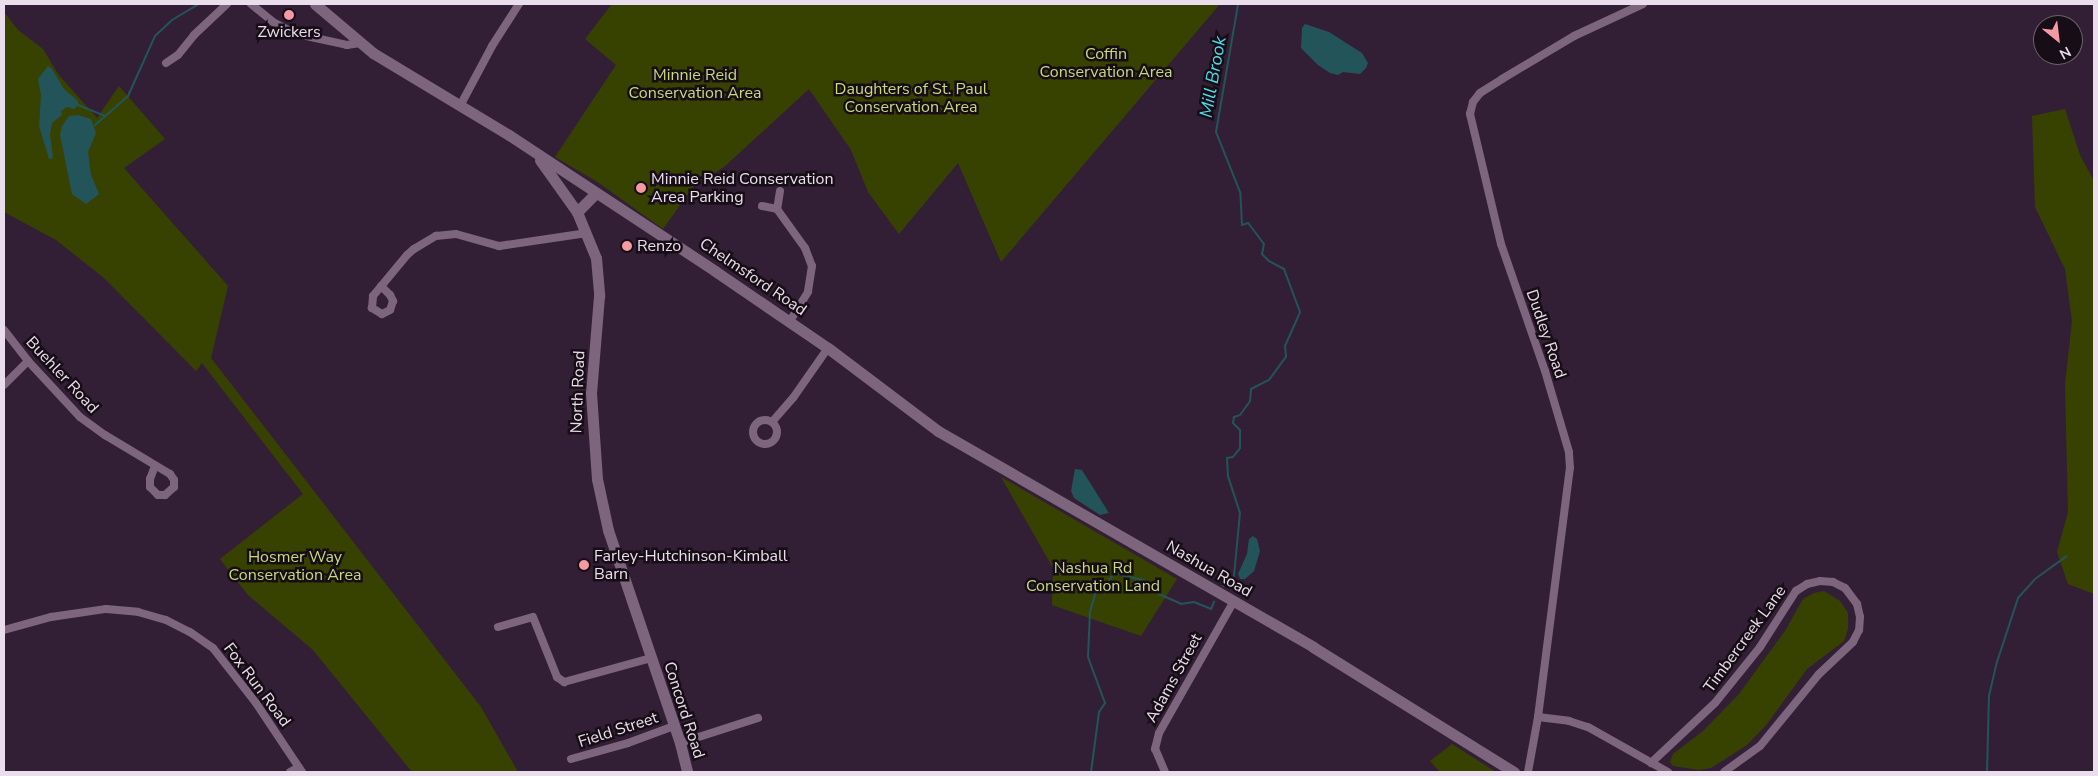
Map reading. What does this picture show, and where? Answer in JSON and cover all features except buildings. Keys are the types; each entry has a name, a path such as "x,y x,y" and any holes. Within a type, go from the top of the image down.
{"main road":[{"path":"315,4 360,43 596,193 578,212"},
{"name":"North Road","path":"538,155 578,212 594,251 599,275 599,304 591,393 597,479 608,530 651,658"},
{"name":"Chelmsford Road","path":"596,193 828,348 888,393"},
{"name":"Nashua Road","path":"888,393 938,431 1234,601 1406,703 1514,772"},
{"name":"Concord Road","path":"651,658 680,743 687,772"}],"street":[{"path":"166,62 178,56 194,35 227,4"},
{"path":"251,4 273,22 297,34 347,45 360,43"},
{"path":"460,106 492,46 519,4"},
{"name":"Dudley Road","path":"1528,772 1538,717 1570,468 1569,452 1545,371 1503,251 1470,114 1472,102 1480,93 1502,79 1574,36 1643,4"},
{"path":"777,209 780,191"},
{"path":"762,206 777,209 805,248 812,266 808,292 789,322"},
{"path":"381,286 414,248 436,236 456,234 499,246 587,233"},
{"name":"Buehler Road","path":"4,330 28,361 80,417 154,466"},
{"path":"772,422 790,402 828,348"},
{"path":"4,385 28,361"},
{"name":"Timbercreek Lane","path":"1651,763 1715,703 1760,646 1796,591 1807,584 1820,581 1833,582 1845,588 1854,598 1859,610 1859,630 1853,642 1818,674 1760,746 1724,772"},
{"name":"Adams Street","path":"1165,772 1155,749 1159,733 1234,601"},
{"name":"Fox Run Road","path":"4,630 51,617 106,609 138,612 166,620 190,632 213,648 256,703 301,769"},
{"path":"498,626 533,616 560,681 570,682 651,658"},
{"path":"1538,717 1582,725 1668,772"},
{"path":"680,743 758,718"},
{"name":"Field Street","path":"571,759 628,743 674,726"},
{"path":"290,772 301,769"}],"green space":[{"path":"612,4 1220,4 1001,262 958,163 899,234 868,192 851,150 809,89 724,167 695,184 663,229 599,183 555,157 616,65 585,39"},
{"name":"Hosmer Way Conservation Area","path":"4,12 18,30 43,49 58,74 97,118 119,86 165,139 124,168 228,286 211,358 481,707 518,772 412,772 313,650 248,595 220,559 303,494 202,363 196,371 104,278 56,240 4,212"},
{"path":"2065,109 2080,155 2094,181 2094,594 2068,584 2057,552 2068,512 2065,384 2072,321 2065,269 2035,207 2032,116"},
{"name":"Nashua Rd Conservation Land","path":"1001,477 1177,579 1141,636 1052,605 1053,568"},
{"path":"1824,591 1840,601 1848,613 1848,629 1844,641 1807,669 1767,724 1747,745 1711,768 1699,770 1673,766 1670,762 1673,754 1703,731 1739,694 1785,631 1803,599 1814,593"},
{"path":"1452,744 1496,772 1440,772 1430,761"}],"shaded area":[{"path":"1305,24 1329,32 1362,53 1368,63 1366,68 1360,74 1343,72 1338,75 1330,73 1318,65 1301,48 1302,28"},
{"path":"48,66 52,69 64,89 78,101 78,105 74,109 67,107 61,111 62,115 52,123 50,134 53,158 49,159 39,126 41,95 38,79"},
{"path":"78,115 91,119 96,133 88,152 91,175 99,194 86,204 72,194 60,135 62,126 69,116"},
{"path":"1075,469 1082,470 1109,513 1100,515 1074,498 1071,491"},
{"path":"1253,536 1257,539 1260,551 1254,571 1245,579 1240,579 1238,574 1247,554 1249,539"}],"waterway":[{"path":"95,125 128,96 155,36 172,20 199,4"},
{"name":"Mill Brook","path":"1223,586 1234,576 1240,513 1228,477 1227,458 1233,457 1240,448 1240,430 1233,423 1234,417 1240,415 1250,401 1251,389 1269,380 1286,357 1285,346 1300,312 1284,269 1269,261 1262,254 1264,244 1248,223 1242,225 1240,192 1216,132 1238,4"},
{"path":"78,105 105,116"},
{"path":"1987,772 1989,696 1997,662 2018,598 2035,579 2067,556"},
{"name":"Mill Brook","path":"1091,772 1099,712 1105,703 1088,657 1090,612 1095,594 1107,584 1114,573 1147,581 1159,594 1181,604 1194,602 1211,609 1214,602"}],"place":[{"name":"Zwickers","path":"289,15"},
{"name":"Minnie Reid Conservation Area Parking","path":"641,188"},
{"name":"Renzo","path":"627,246"},
{"name":"Farley-Hutchinson-Kimball Barn","path":"584,565"}],"park label":[{"name":"Coffin Conservation Area","path":"1106,63"},
{"name":"Minnie Reid Conservation Area","path":"695,84"},
{"name":"Daughters of St. Paul Conservation Area","path":"911,98"}]}
